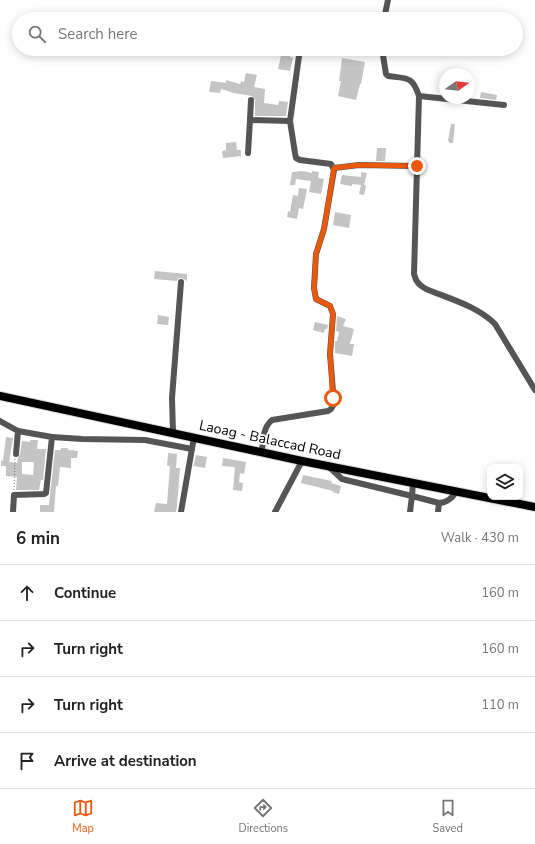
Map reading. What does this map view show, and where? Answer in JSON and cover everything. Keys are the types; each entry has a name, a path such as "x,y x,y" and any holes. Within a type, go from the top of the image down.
{"main road":[{"name":"Laoag - Balaccad Road","path":"0,396 262,451 302,461 535,507"}],"street":[{"path":"385,12 388,0"},
{"path":"299,56 290,121 294,154 296,158 300,160 331,164 334,168"},
{"path":"383,56 386,74 410,79 414,83 419,96 414,274 416,280 419,285 426,289 479,311 487,316 495,324 535,390"},
{"path":"419,96 504,105"},
{"path":"248,153 251,100"},
{"path":"250,120 290,121"},
{"path":"334,168 359,165 417,166"},
{"path":"262,451 266,428 272,420 328,411 332,409 334,404 330,354 333,314 330,306 316,299 314,288 316,254 324,229 334,168"},
{"path":"173,432 171,416 181,282"},
{"path":"0,421 18,430 52,436 82,439 140,440 192,449"},
{"path":"16,454 18,430"},
{"path":"13,512 14,495 46,493 52,436"},
{"path":"181,512 194,437"},
{"path":"275,512 302,461"},
{"path":"328,466 342,479 439,503 443,503 449,499 456,491"},
{"path":"410,512 413,483"},
{"path":"438,512 439,503"}],"path":[{"path":"14,495 16,454"}],"building":[{"path":"281,56 290,56 293,58 290,71 278,69"},
{"path":"342,58 365,62 356,100 338,96 341,81 339,81"},
{"path":"246,73 257,75 254,87 265,89 264,103 278,105 279,101 288,102 286,116 255,116 255,100 252,96 221,89 220,93 209,92 211,81 226,83 226,80 240,84 241,81 244,82"},
{"path":"481,92 497,95 496,100 480,98"},
{"path":"451,124 455,124 453,143 449,143 448,141"},
{"path":"236,142 237,150 241,150 241,156 223,158 222,151 226,150 226,143"},
{"path":"377,148 386,148 385,161 376,161"},
{"path":"302,171 312,173 312,171 319,172 318,178 324,179 321,194 309,192 311,181 296,179 295,185 290,185 292,172"},
{"path":"361,172 367,173 364,185 366,186 364,195 359,194 361,185 352,184 352,186 340,184 342,175 361,177"},
{"path":"299,188 307,189 303,209 299,208 297,219 287,217 288,211 290,212 293,195 298,196"},
{"path":"335,212 351,215 349,228 333,225"},
{"path":"155,271 187,274 187,281 182,278 179,278 177,281 154,279"},
{"path":"158,315 169,317 168,325 157,324"},
{"path":"337,316 346,319 343,326 354,329 350,344 354,344 352,356 335,353 335,341 337,341 339,332 336,331"},
{"path":"315,322 328,325 324,333 313,330"},
{"path":"6,437 13,438 9,462 17,463 22,441 30,442 30,440 38,440 37,449 46,449 43,480 41,480 39,490 16,490 17,477 6,476 6,466 1,466 1,460 3,461","holes":["22,462 34,462 33,475 22,474"]},
{"path":"61,448 68,448 68,450 78,451 77,458 71,458 71,468 60,467 58,486 56,486 54,512 40,512 40,505 49,505 55,450 61,450"},
{"path":"168,453 177,454 176,468 180,468 176,512 154,512 156,503 167,504 170,466 167,466"},
{"path":"196,455 207,457 205,468 194,466 193,468"},
{"path":"223,458 246,462 244,474 240,473 239,482 243,483 242,491 233,490 235,467 222,466"},
{"path":"303,475 332,481 331,483 341,486 339,494 332,492 333,491 301,483"}],"route":[{"path":"333,398 330,354 333,314 330,306 316,299 314,295 314,288 316,254 324,229 334,168 359,165 417,166"}]}
